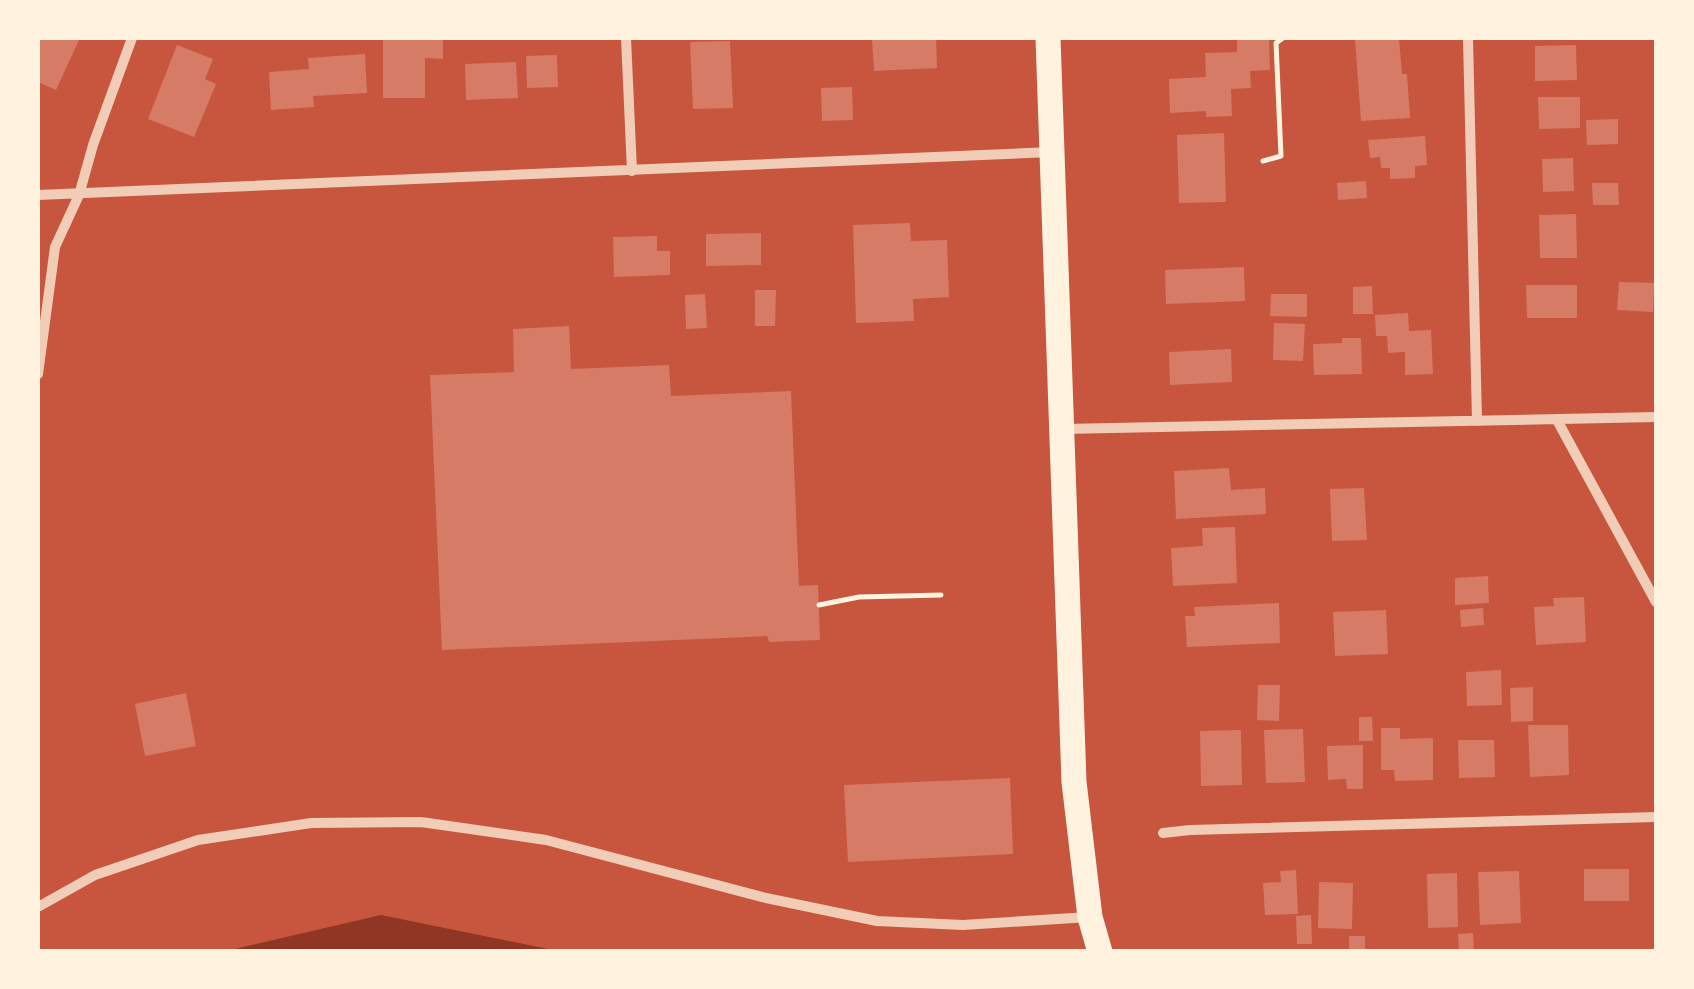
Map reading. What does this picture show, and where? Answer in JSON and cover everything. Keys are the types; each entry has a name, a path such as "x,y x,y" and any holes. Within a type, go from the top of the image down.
{"main road":[{"path":"1048,38 1074,782 1090,917 1100,952"}],"street":[{"path":"38,374 55,247 78,195 132,38"},
{"path":"626,38 632,171"},
{"path":"1468,38 1477,421"},
{"path":"38,195 1053,152"},
{"path":"1062,429 1656,416"},
{"path":"1557,420 1656,602"},
{"path":"1163,833 1656,816"},
{"path":"38,906 95,875 198,840 311,822 420,822 546,840 766,898 878,920 963,925 1090,917"}],"path":[{"path":"1263,162 1281,156 1276,43 1283,38"},
{"path":"820,605 859,597 941,595"}],"shaded area":[{"path":"381,915 558,951 226,951"}],"building":[{"path":"38,38 80,38 56,90 38,82"},
{"path":"443,38 443,59 425,58 425,98 383,98 383,40"},
{"path":"936,38 937,68 874,71 872,39"},
{"path":"1237,38 1269,38 1270,70 1250,71 1251,88 1231,89 1232,116 1206,117 1206,111 1170,113 1169,79 1206,77 1205,53 1237,52"},
{"path":"1399,38 1402,74 1407,74 1410,118 1361,121 1355,39"},
{"path":"730,41 733,108 693,109 690,42"},
{"path":"177,45 213,59 205,79 216,84 194,137 148,119"},
{"path":"1576,45 1577,80 1535,81 1535,46"},
{"path":"365,54 367,93 313,96 314,107 271,110 269,72 309,69 308,58"},
{"path":"557,55 558,87 527,88 526,56"},
{"path":"516,62 518,98 466,100 465,64"},
{"path":"852,87 853,120 822,121 821,88"},
{"path":"1538,97 1580,97 1580,128 1539,129"},
{"path":"1618,119 1618,144 1587,145 1586,120"},
{"path":"1224,133 1226,202 1179,203 1177,135"},
{"path":"1425,136 1427,165 1415,166 1415,178 1390,179 1390,168 1381,168 1380,157 1370,158 1368,140"},
{"path":"1573,158 1574,191 1543,192 1542,159"},
{"path":"1366,181 1367,198 1338,200 1337,183"},
{"path":"1592,183 1618,183 1619,205 1593,205"},
{"path":"1576,214 1577,258 1540,258 1539,215"},
{"path":"910,223 911,241 947,240 949,297 913,299 914,321 856,323 853,225"},
{"path":"761,233 761,265 706,266 706,234"},
{"path":"657,236 657,251 670,251 670,275 614,277 613,237"},
{"path":"1244,267 1245,301 1166,304 1165,270"},
{"path":"1619,282 1654,283 1653,312 1617,310"},
{"path":"1526,285 1577,285 1577,318 1527,318"},
{"path":"1372,286 1373,314 1353,314 1353,287"},
{"path":"755,290 776,290 775,326 755,326"},
{"path":"705,294 707,328 686,329 685,295"},
{"path":"1271,294 1307,294 1307,317 1270,316"},
{"path":"1408,313 1409,331 1431,330 1433,374 1405,375 1405,352 1388,353 1387,336 1376,336 1375,315"},
{"path":"1274,323 1305,324 1303,361 1273,360"},
{"path":"569,326 571,369 669,365 671,396 791,391 799,586 818,585 820,640 769,642 767,636 442,650 430,375 514,372 513,329"},
{"path":"1342,338 1361,338 1362,374 1314,375 1313,344 1342,343"},
{"path":"1231,349 1232,382 1170,385 1169,352"},
{"path":"1229,468 1231,490 1265,488 1266,514 1176,519 1174,471"},
{"path":"1364,488 1367,540 1332,541 1330,489"},
{"path":"1235,527 1237,583 1173,586 1171,548 1203,546 1202,528"},
{"path":"1488,576 1489,603 1455,605 1455,578"},
{"path":"1584,597 1586,642 1536,645 1534,607 1554,606 1553,598"},
{"path":"1279,603 1280,643 1187,647 1185,616 1195,616 1194,607"},
{"path":"1483,608 1484,625 1461,627 1460,610"},
{"path":"1386,610 1388,654 1335,656 1333,612"},
{"path":"1501,670 1502,705 1467,706 1466,672"},
{"path":"1258,685 1280,685 1279,721 1257,720"},
{"path":"1533,687 1533,721 1511,722 1510,688"},
{"path":"186,693 196,746 145,756 135,704"},
{"path":"1359,717 1372,717 1373,741 1359,741"},
{"path":"1528,725 1568,725 1569,775 1530,777"},
{"path":"1381,728 1400,728 1400,739 1433,738 1433,780 1395,781 1394,770 1381,770"},
{"path":"1303,729 1305,782 1266,783 1264,730"},
{"path":"1241,730 1242,785 1201,786 1200,731"},
{"path":"1458,740 1494,740 1495,777 1459,778"},
{"path":"1363,745 1363,789 1347,789 1346,779 1328,780 1327,746"},
{"path":"1010,778 1013,854 848,862 844,785"},
{"path":"1584,869 1629,869 1629,901 1584,901"},
{"path":"1296,870 1298,914 1265,915 1263,883 1281,882 1280,871"},
{"path":"1519,871 1521,923 1480,925 1478,872"},
{"path":"1457,873 1458,927 1428,928 1427,874"},
{"path":"1319,882 1353,883 1352,929 1318,928"},
{"path":"1311,915 1312,944 1297,944 1296,916"},
{"path":"1473,933 1474,952 1459,952 1458,934"},
{"path":"1349,936 1365,936 1365,952 1349,952"}]}
